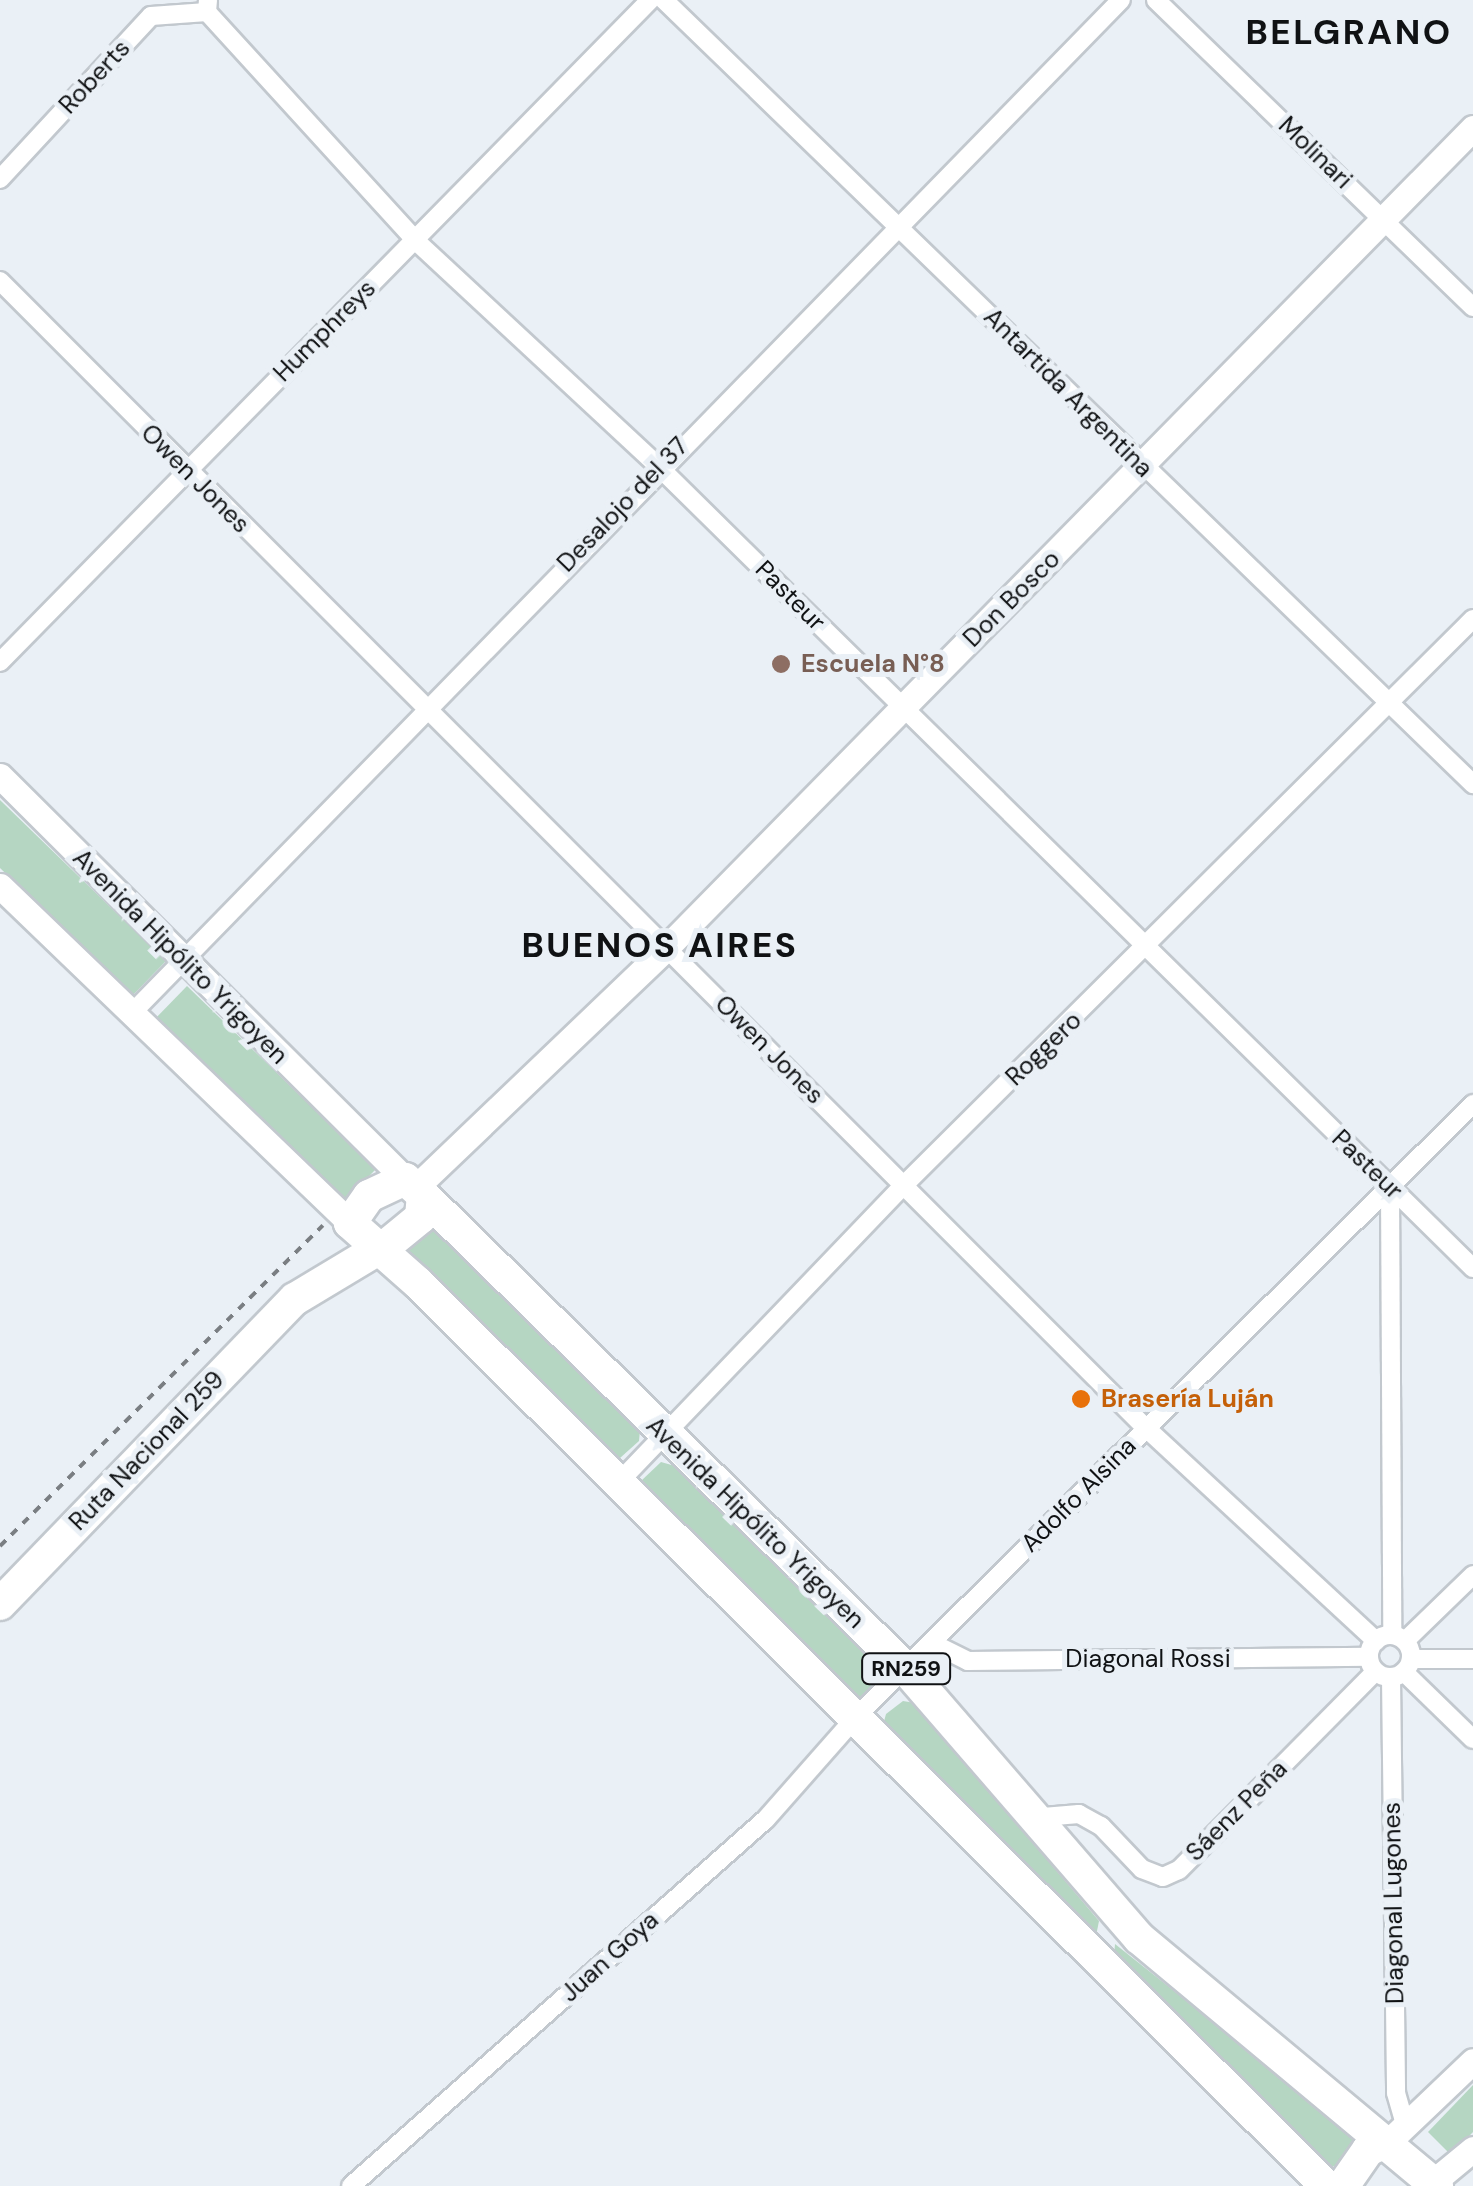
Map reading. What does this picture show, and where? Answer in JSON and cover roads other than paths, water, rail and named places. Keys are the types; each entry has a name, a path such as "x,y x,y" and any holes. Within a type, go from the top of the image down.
{"highway":[{"name":"Ruta Nacional 259","path":"0,1604 294,1299 346,1220 369,1196 414,1187 422,1217 381,1248 294,1299"},
{"name":"Avenida Hipólito Yrigoyen","path":"414,1187 906,1669 1120,1917 1190,1984 1394,2137"},
{"name":"RN259","path":"346,1220 381,1248 620,1482 1326,2186"},
{"path":"1087,1944 1120,1917"},
{"name":"RN259","path":"1394,2137 1434,2184"},
{"path":"1343,2186 1368,2150 1394,2137"}],"street":[{"name":"Humphreys","path":"0,662 184,469 416,241 650,0"},
{"name":"Antartida Argentina","path":"664,0 1142,468 1391,701 1473,784"},
{"name":"Desalojo del 37","path":"131,1014 659,467 1120,0"},
{"name":"Molinari","path":"1156,0 1473,307"},
{"name":"Pasteur","path":"208,6 416,241 659,467 1145,950 1473,1268"},
{"name":"Roberts","path":"0,179 151,16 208,6"},
{"name":"Don Bosco","path":"414,1187 667,947 1473,128"},
{"name":"Owen Jones","path":"0,282 1145,1428 1473,1738"},
{"name":"Roggero","path":"620,1482 904,1186 1473,619"},
{"name":"Avenida Hipólito Yrigoyen","path":"0,776 182,961 414,1187"},
{"path":"0,886 346,1220"},
{"name":"Adolfo Alsina","path":"856,1716 1473,1104"},
{"name":"Diagonal Lugones","path":"1390,1187 1394,2137"},
{"name":"Sáenz Peña","path":"1031,1818 1079,1814 1101,1826 1142,1868 1163,1877 1179,1870 1473,1576"},
{"name":"Diagonal Rossi","path":"932,1643 968,1660 1473,1659"},
{"name":"Juan Goya","path":"351,2186 766,1820 856,1716"},
{"path":"1394,2137 1473,2060"},
{"path":"1434,2184 1473,2149"}],"place":[{"name":"Escuela N°8","path":"781,664"},
{"name":"Brasería Luján","path":"1081,1399"}],"district":[{"name":"BELGRANO","path":"1349,32"},
{"name":"BUENOS AIRES","path":"660,945"}]}
